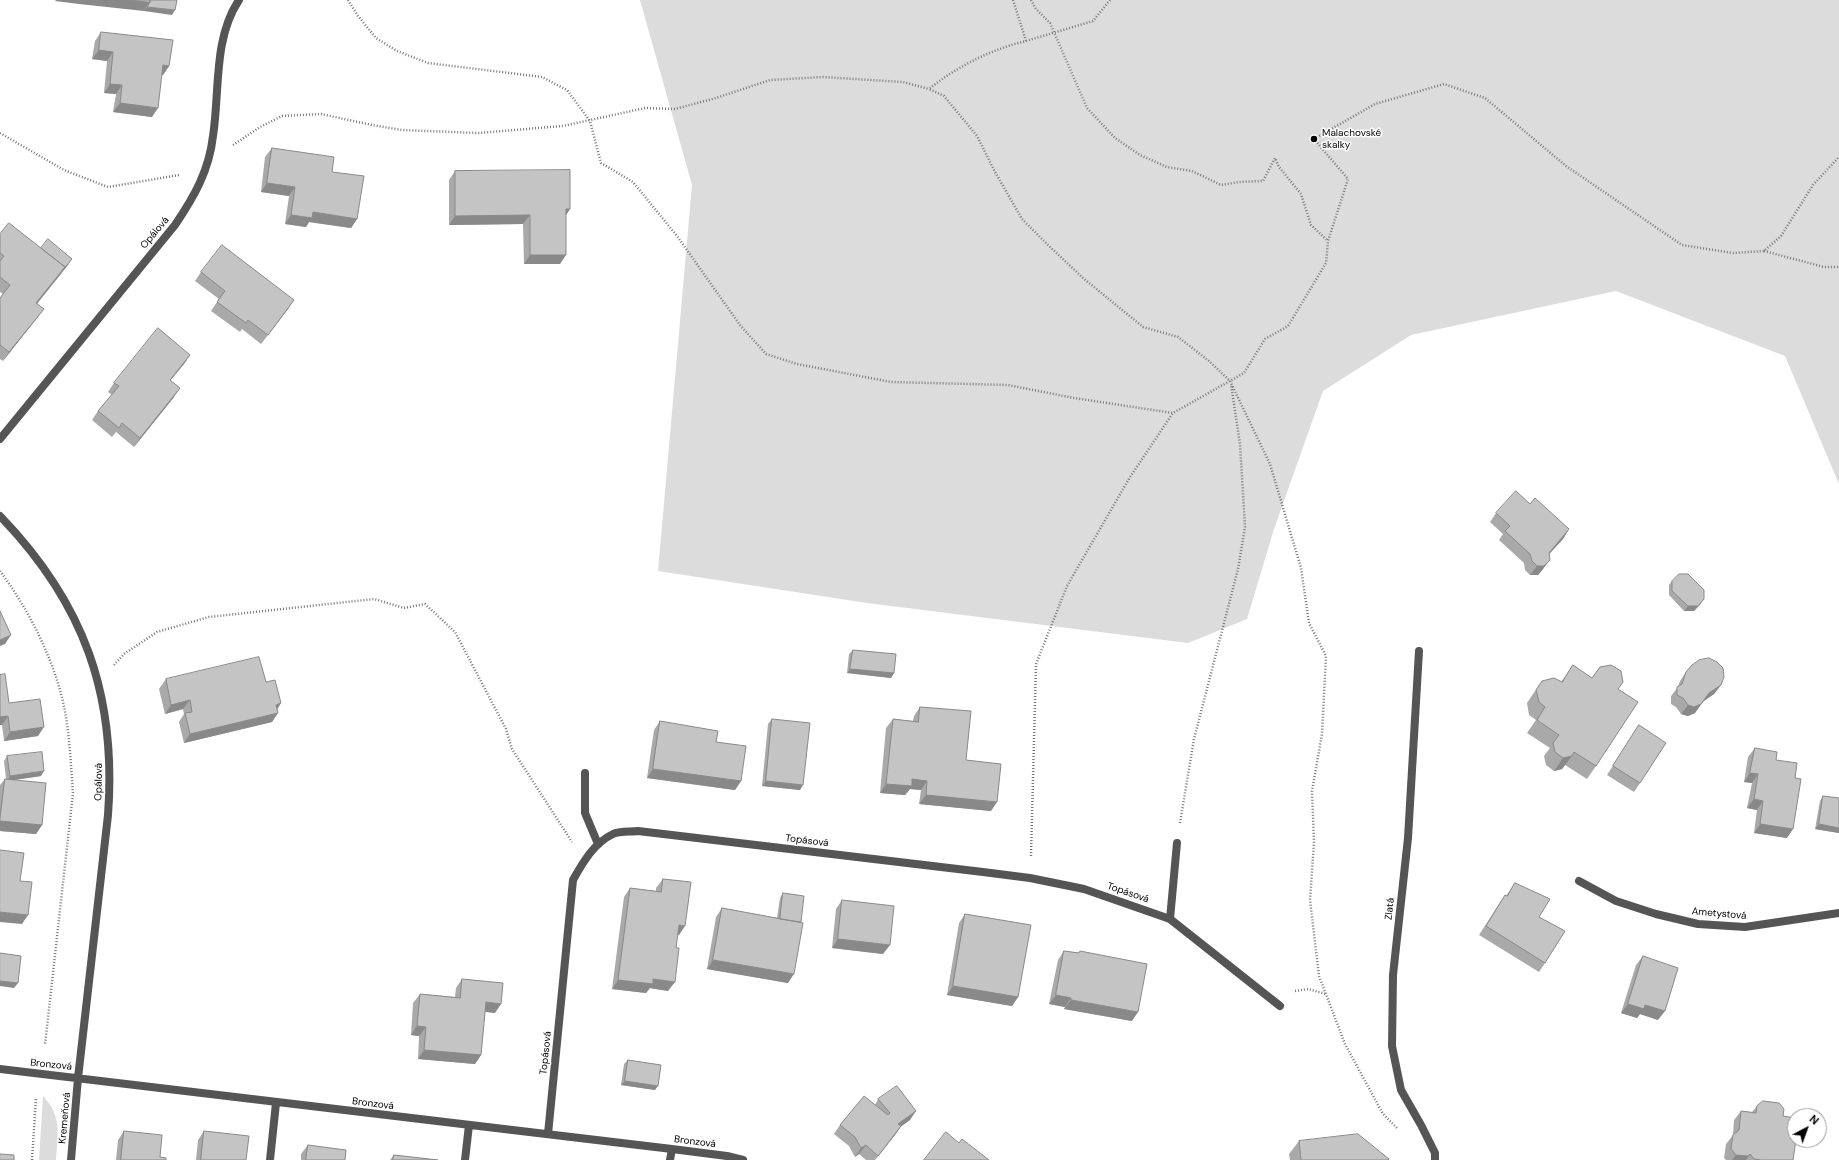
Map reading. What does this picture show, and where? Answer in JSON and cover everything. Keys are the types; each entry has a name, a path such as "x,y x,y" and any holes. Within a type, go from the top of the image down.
{"street":[{"name":"Opálová","path":"0,439 175,225 193,198 205,171 213,138 224,30 240,0"},
{"name":"Opálová","path":"0,516 18,535 43,566 63,596 82,634 99,682 108,733 111,783 78,1078"},
{"name":"Zlatá","path":"1420,651 1408,838 1393,975 1392,1046 1401,1090 1427,1136 1435,1153 1435,1160"},
{"path":"585,773 585,813 598,844"},
{"name":"Topásová","path":"548,1134 573,880 584,861 598,844 614,833 638,832 1030,878 1084,889 1170,919 1280,1006"},
{"path":"1170,919 1177,843"},
{"name":"Ametystová","path":"1580,881 1616,901 1656,914 1698,924 1745,927 1839,913"},
{"name":"Bronzová","path":"0,1069 672,1149 727,1156 743,1160"},
{"name":"Kremeňová","path":"71,1160 78,1078"},
{"path":"270,1160 276,1103"},
{"path":"465,1160 469,1125"},
{"path":"670,1160 672,1149"}],"path":[{"path":"348,0 358,16 376,38 397,51 428,63 542,76 567,90 590,121 601,163 633,182 677,236 740,325 766,354 797,364 891,382 1008,385 1074,398 1173,413"},
{"path":"1013,0 1026,41"},
{"path":"1031,0 1036,9 1050,23 1087,108 1115,138 1140,155 1167,167 1192,171 1221,185 1239,182 1263,181 1275,158 1279,167 1300,194 1311,225 1328,241"},
{"path":"929,89 945,76 1006,46 1093,21 1110,0"},
{"path":"0,133 64,170 108,187 205,171 228,148 260,126 282,116 321,114 402,130 478,133 563,126 645,108 675,109 716,98 770,80 823,77 903,82 929,89 944,96 977,136 995,172 1022,219 1048,245 1083,278 1143,327 1178,337 1209,361 1230,381 1270,464 1301,568 1309,623 1326,656 1322,734 1312,791 1314,842 1310,900 1319,976 1345,1044 1383,1114 1403,1134 1427,1136"},
{"path":"1030,878 1036,664 1067,586 1130,477 1173,413 1244,373 1265,339 1288,326 1326,263 1328,241 1348,179 1314,139 1375,104 1444,84 1484,98 1566,166 1682,245 1733,253 1764,251 1824,266 1839,266"},
{"path":"1764,251 1781,236 1813,185 1839,157"},
{"path":"1177,843 1194,739 1238,569 1245,527 1240,444 1230,381"},
{"path":"0,571 16,593 38,634 54,673 66,716 70,757 73,793 45,1046"},
{"path":"99,682 124,654 158,632 209,617 374,599 404,608 425,604 455,632 506,729 512,749 584,861"},
{"path":"1272,1000 1293,991 1308,989 1326,994"},
{"path":"32,1160 36,1098"}],"shaded area":[{"path":"640,0 1839,0 1839,484 1785,356 1616,291 1411,335 1323,391 1274,529 1247,619 1188,643 867,603 658,571 692,185"},
{"path":"43,1096 49,1103 56,1118 58,1134 56,1160 39,1160"}],"building":[{"path":"129,0 150,0 150,2"},
{"path":"150,0 177,0 175,10 147,7"},
{"path":"101,32 173,40 169,66 163,65 158,108 120,103 122,85 110,84 113,52 99,50"},
{"path":"272,148 334,157 332,172 364,176 357,219 313,212 312,218 291,215 295,187 267,183"},
{"path":"570,170 570,209 566,209 566,255 530,255 530,215 455,216 455,171"},
{"path":"9,223 65,267 36,303 44,309 9,352 0,345 0,298 10,285 0,277 0,261 4,256 0,253 0,234"},
{"path":"48,239 72,259 62,271 65,267 41,248"},
{"path":"222,245 294,300 268,335 248,320 246,323 217,302 225,291 201,272"},
{"path":"158,328 190,355 170,380 180,388 140,438 122,423 119,428 98,411 119,386 114,383"},
{"path":"1516,491 1530,504 1535,498 1569,529 1549,553 1550,560 1544,566 1537,566 1532,561 1530,554 1505,531 1510,526 1496,513"},
{"path":"1679,574 1688,574 1704,590 1704,599 1698,606 1688,606 1672,591 1672,581"},
{"path":"0,611 11,635 0,640"},
{"path":"853,650 896,654 894,673 850,669"},
{"path":"259,657 266,682 275,680 281,703 276,705 278,713 190,734 185,713 192,712 190,700 171,705 166,679"},
{"path":"1709,658 1717,662 1723,668 1724,677 1721,685 1709,693 1701,704 1694,707 1688,705 1683,698 1677,695 1677,687 1682,684 1686,672 1692,665 1699,660"},
{"path":"1573,665 1592,678 1600,667 1611,665 1621,671 1623,682 1618,689 1638,702 1596,766 1574,752 1572,756 1563,758 1555,752 1553,743 1559,735 1537,720 1545,707 1539,702 1536,690 1542,681 1554,678 1562,682"},
{"path":"5,674 9,703 40,699 44,727 10,732 8,716 0,717 0,675"},
{"path":"920,707 971,711 966,760 1001,764 997,802 926,795 927,781 912,779 912,786 886,784 893,719 918,722"},
{"path":"772,719 810,723 803,785 766,781"},
{"path":"660,721 718,731 716,742 746,746 741,781 653,769"},
{"path":"1639,725 1666,743 1640,783 1613,766"},
{"path":"1755,748 1777,752 1776,760 1797,763 1795,778 1801,779 1793,829 1760,824 1763,801 1754,799 1758,774 1750,773"},
{"path":"42,752 44,771 10,776 7,756"},
{"path":"5,779 46,783 42,825 0,821"},
{"path":"1823,796 1839,798 1839,828 1819,824"},
{"path":"0,850 24,853 20,881 32,882 28,915 0,912"},
{"path":"663,879 691,882 685,926 679,925 676,948 679,948 675,982 653,979 653,984 618,980 630,888 661,892"},
{"path":"1515,883 1550,899 1539,917 1565,931 1545,963 1486,926 1505,895 1507,896"},
{"path":"783,893 804,896 801,922 780,919"},
{"path":"842,900 894,906 890,945 838,939"},
{"path":"722,908 803,923 794,974 713,960"},
{"path":"965,914 1031,925 1018,997 953,986"},
{"path":"1064,951 1079,953 1080,951 1147,964 1138,1012 1071,1000 1071,998 1056,995"},
{"path":"0,953 21,956 18,983 0,981"},
{"path":"1643,956 1678,968 1665,1011 1645,1005 1644,1009 1628,1004"},
{"path":"462,979 503,983 501,1004 486,1002 481,1055 424,1050 426,1027 417,1026 420,994 460,998"},
{"path":"628,1060 661,1065 658,1086 625,1081"},
{"path":"897,1086 916,1111 898,1124 901,1126 878,1156 866,1145 861,1148 855,1137 840,1125 864,1096 888,1115 890,1113 878,1099"},
{"path":"1763,1101 1779,1103 1784,1109 1783,1116 1787,1117 1787,1148 1795,1148 1793,1160 1754,1159 1750,1154 1748,1156 1736,1155 1731,1149 1733,1135 1739,1130 1741,1111 1756,1113 1757,1106"},
{"path":"124,1131 162,1135 160,1157 166,1158 166,1160 121,1160"},
{"path":"204,1131 249,1136 246,1160 201,1160"},
{"path":"946,1132 959,1143 962,1139 989,1160 924,1160"},
{"path":"1358,1134 1389,1159 1301,1160 1299,1141"},
{"path":"308,1145 346,1150 345,1160 306,1160"},
{"path":"0,1154 14,1155 14,1160 0,1160"},
{"path":"394,1155 438,1160 393,1160"}],"place":[{"name":"Malachovské skalky","path":"1314,139"}]}
